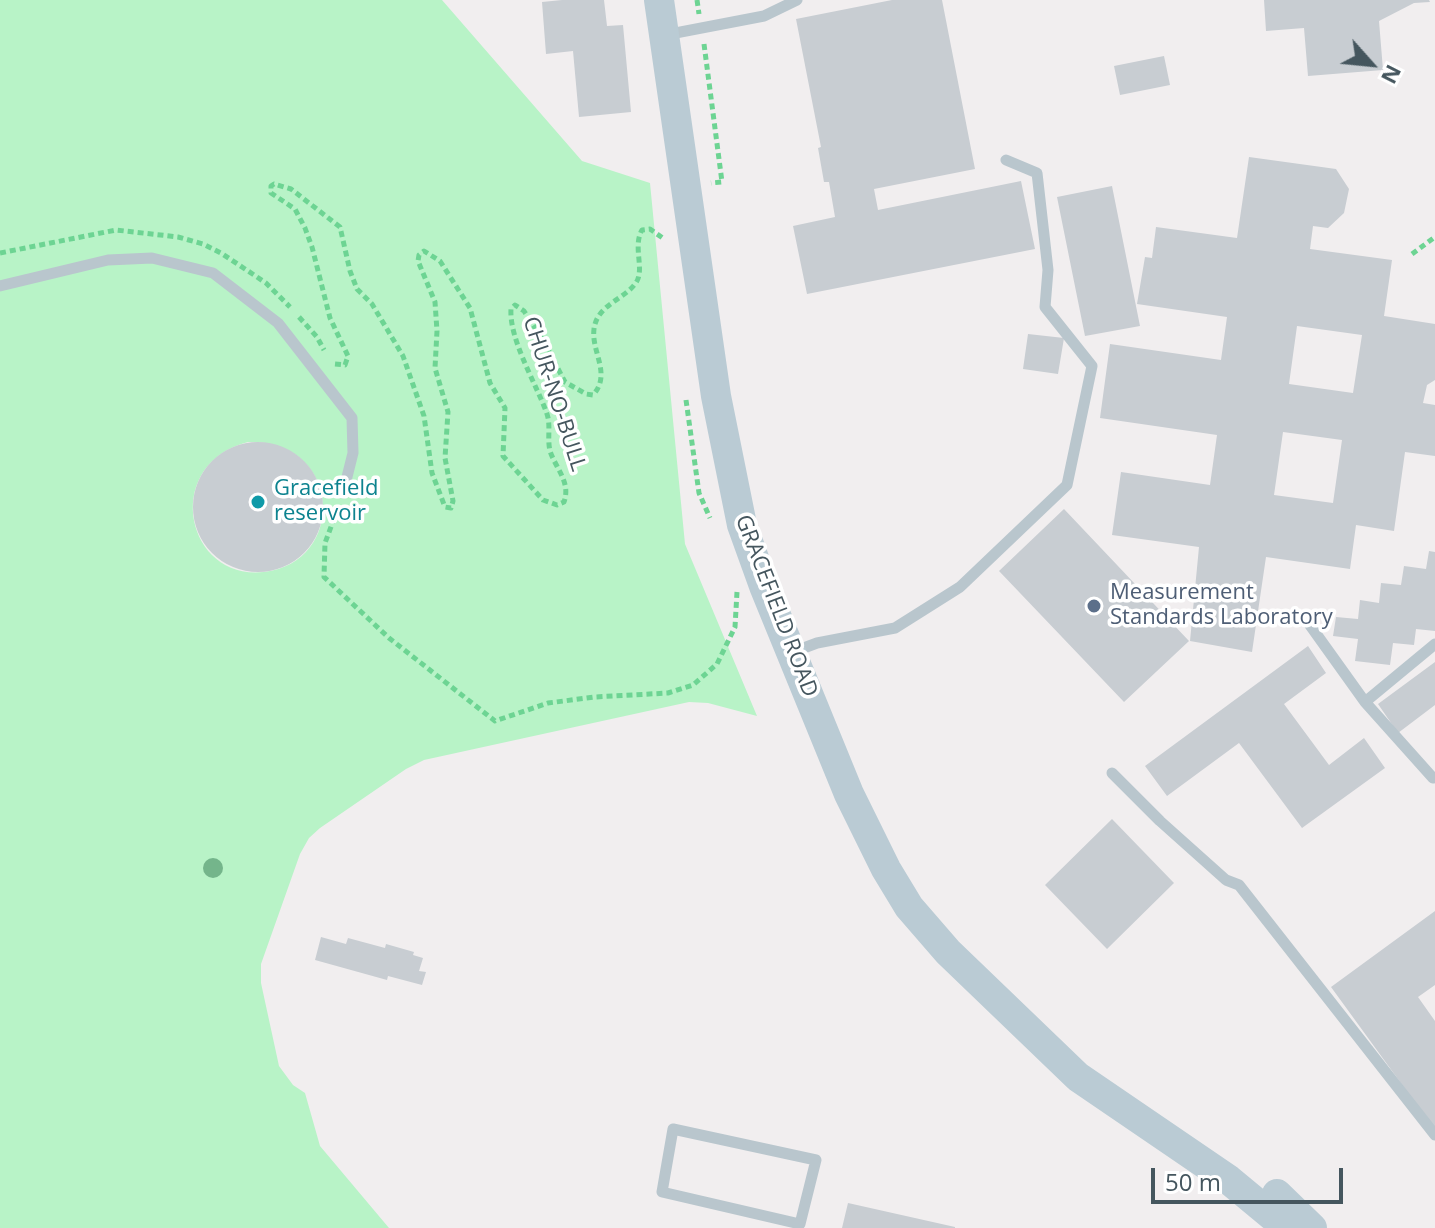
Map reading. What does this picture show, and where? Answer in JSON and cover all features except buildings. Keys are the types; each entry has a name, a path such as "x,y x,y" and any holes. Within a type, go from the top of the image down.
{"main road":[{"name":"GRACEFIELD ROAD","path":"659,0 727,461 742,525 849,794 886,869 909,907 976,979"},
{"path":"976,979 1078,1077 1229,1180 1287,1228"},
{"path":"976,979 1258,1179 1283,1198 1312,1228"}],"lane":[{"path":"664,35 764,16 797,0"},
{"path":"791,652 817,643 895,628 960,587 1067,485 1092,366 1045,307 1048,270 1037,173 1006,160"},
{"path":"0,286 108,260 152,258 213,273 278,323 352,418 353,453 343,493"},
{"path":"1307,621 1365,702 1433,778"},
{"path":"1365,702 1435,644"},
{"path":"1112,773 1226,880 1239,885 1435,1135"},
{"path":"673,1129 816,1160 800,1224 662,1192 673,1129"}],"path":[{"path":"697,0 722,182 708,183"},
{"name":"CHUR-NO-BULL","path":"0,253 116,230 193,240 221,253 272,289 314,332 328,359 336,365 345,365 348,356 346,349 330,318 305,228 295,209 271,193 274,184 291,189 340,227 357,289 372,304 403,356 424,416 432,473 445,507 451,508 453,501 446,472 448,412 435,368 435,302 418,261 419,255 424,251 440,261 470,308 490,383 505,408 503,456 543,500 557,505 564,502 566,483 550,449 548,417 515,334 511,309 515,305 524,311 565,382 593,395 601,378 593,331 596,323 608,304 637,281 642,230 650,229 664,239"},
{"path":"662,224 666,254"},
{"path":"1412,254 1435,237"},
{"path":"684,388 699,493 711,520"},
{"path":"343,493 325,543 324,577 389,638 495,721 548,703 668,693 693,685 717,664 735,627 737,591"},
{"path":"734,581 743,606"}],"green space":[{"path":"0,0 442,0 582,161 650,183 685,544 757,716 708,703 689,702 424,760 406,769 309,838 300,854 261,964 261,983 279,1066 293,1085 305,1093 320,1146 389,1228 0,1228","holes":["248,442 279,446 302,460 317,479 323,502 321,526 310,547 291,563 264,572 237,570 216,559 201,541 194,519 194,495 203,473 220,454"]}],"place":[{"name":"Gracefield reservoir","path":"258,502"},
{"name":"Measurement Standards Laboratory","path":"1094,606"}]}
